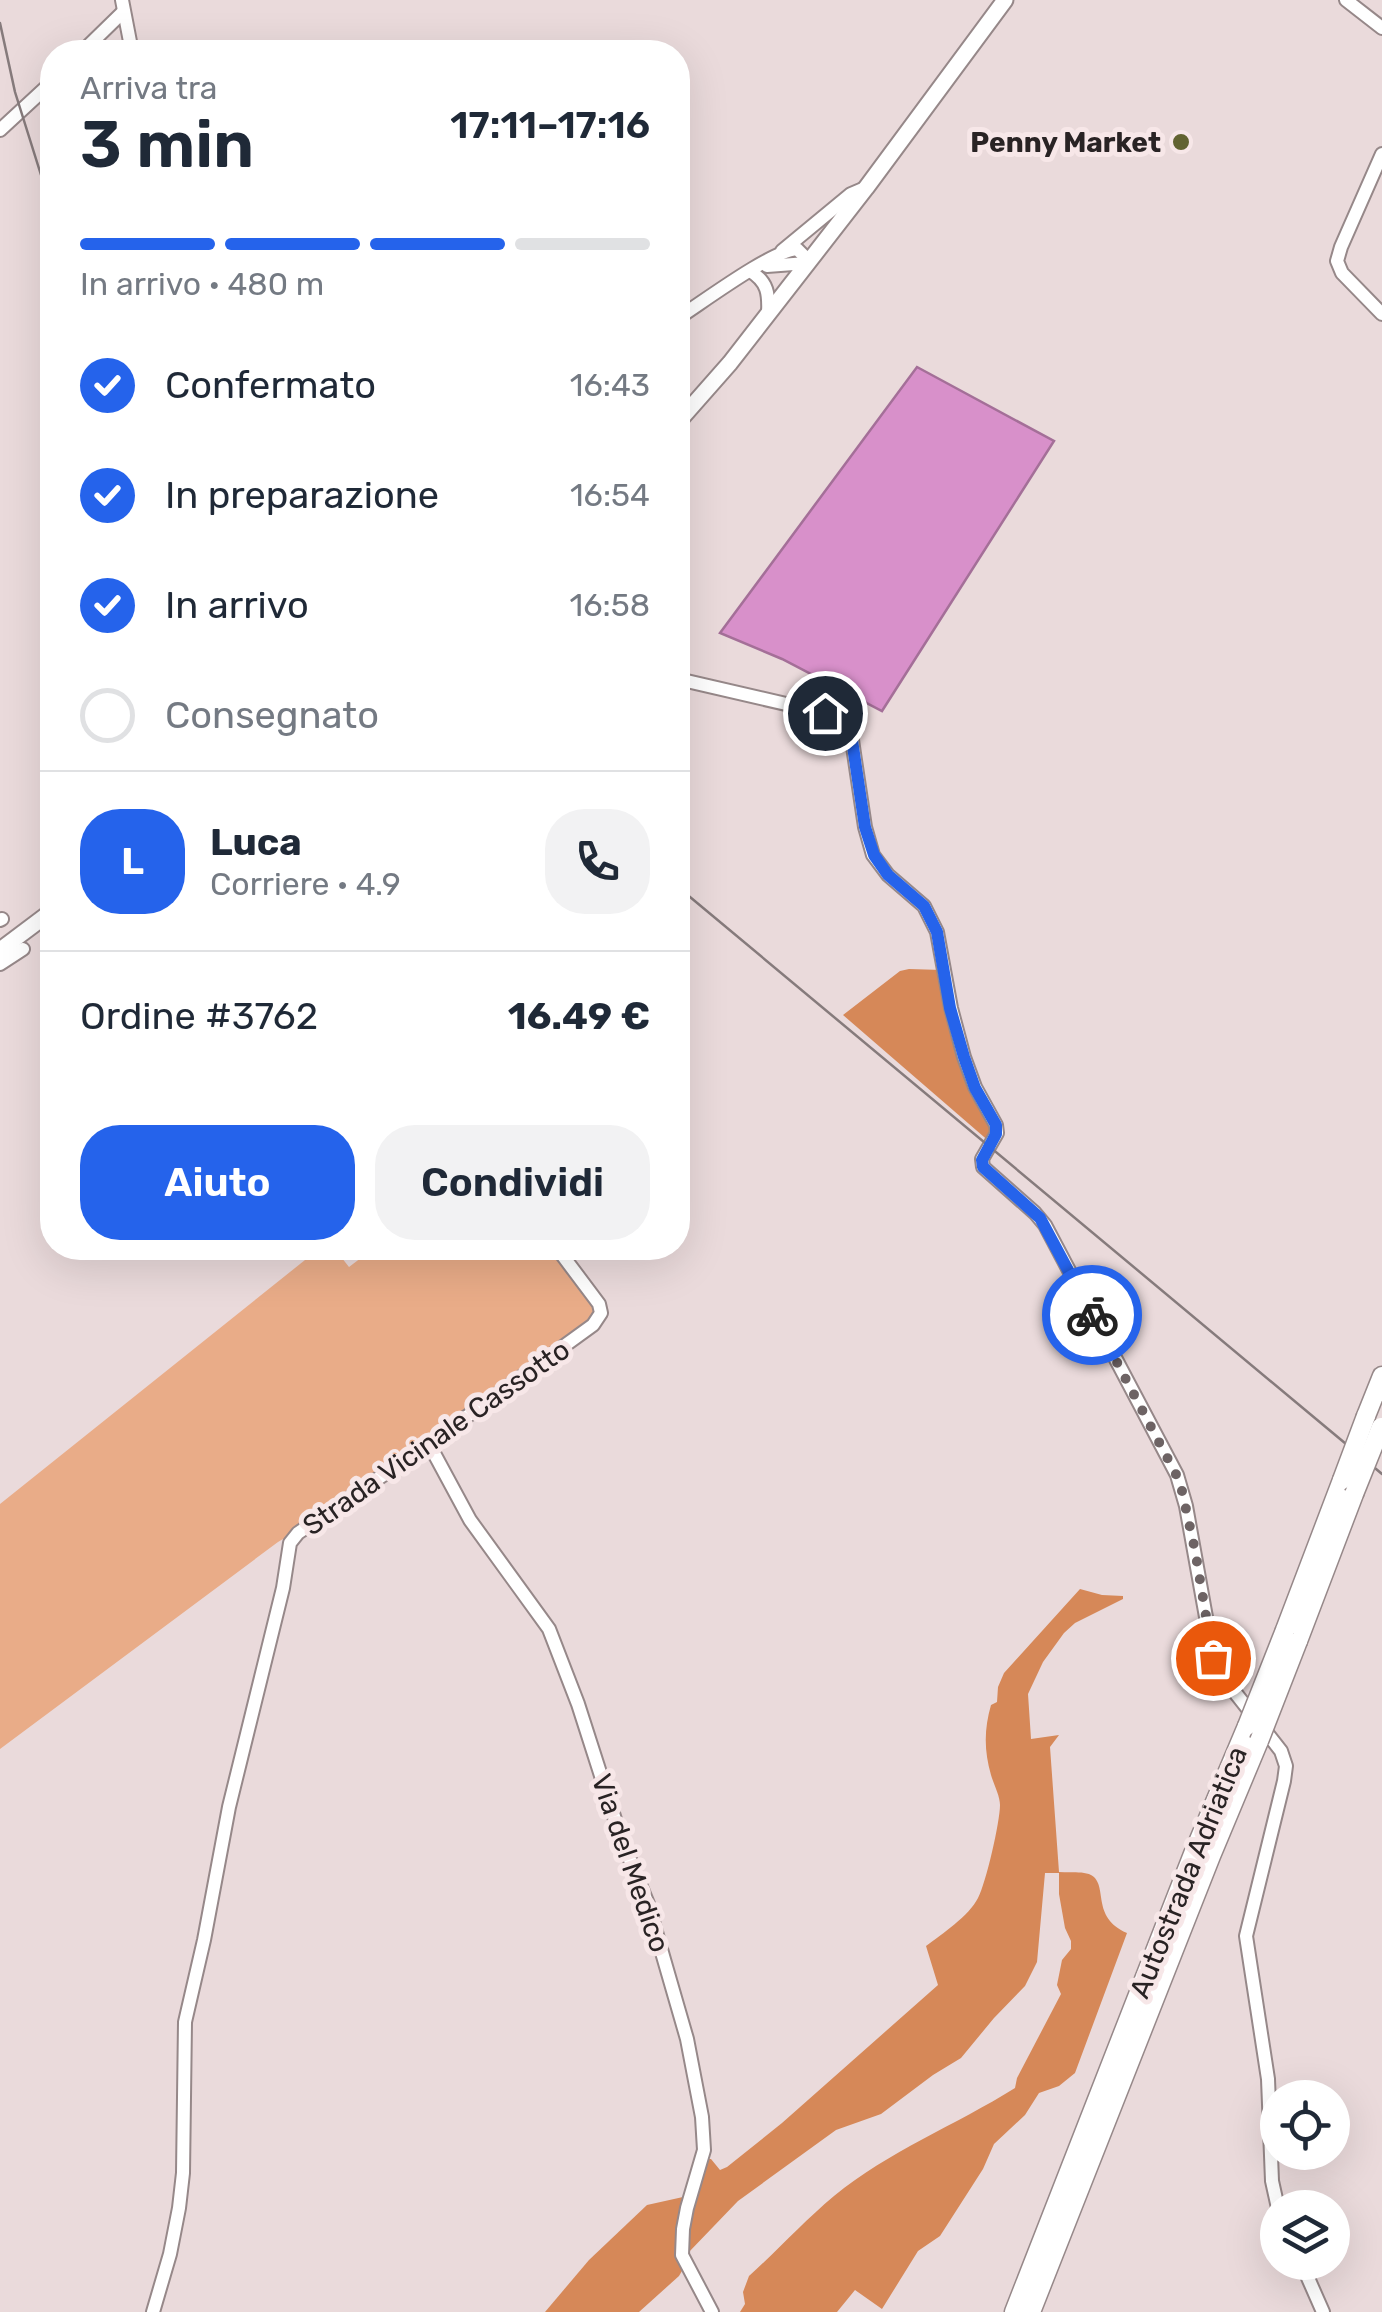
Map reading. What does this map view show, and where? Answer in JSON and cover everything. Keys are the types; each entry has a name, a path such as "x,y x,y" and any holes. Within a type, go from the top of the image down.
{"highway":[{"name":"Autostrada Adriatica","path":"1031,2312 1376,1422 1382,1376"},
{"name":"Autostrada Adriatica","path":"1014,2312 1193,1854 1253,1733"}],"main road":[{"path":"690,410 866,188 1005,0"},
{"path":"0,950 40,920"}],"street":[{"path":"1351,4 1382,16"},
{"path":"1351,4 1382,28"},
{"path":"93,40 123,6"},
{"path":"123,6 130,40"},
{"path":"0,130 40,93"},
{"path":"1382,154 1337,262 1342,274 1382,314"},
{"path":"690,310 776,256 851,194 866,188"},
{"path":"776,256 797,250 808,262"},
{"path":"750,272 767,266 808,262"},
{"path":"750,272 767,288 768,314"},
{"path":"690,682 803,706 839,720 846,729 852,740 865,827 874,855 888,875 924,906 937,932 950,1008 964,1057 975,1088 996,1125 996,1134 982,1160 983,1167 1045,1226 1180,1482 1216,1667 1276,1744 1286,1766 1246,1936 1268,2078 1274,2190"},
{"path":"0,964 24,949"},
{"name":"Strada Vicinale Cassotto","path":"153,2312 179,2208 185,2022 229,1807 284,1588 290,1543 294,1536 589,1328 601,1310 566,1260"},
{"name":"Via del Medico","path":"429,1444 470,1520 549,1629 620,1836 648,1904 686,2039 702,2117 704,2150 683,2229 682,2255 712,2312"},
{"path":"1309,2280 1322,2312"}],"shaded area":[{"path":"917,367 1054,441 882,711 782,659 720,633"},
{"path":"942,970 951,1016 994,1126 991,1143 843,1015 900,971"},
{"path":"305,1260 343,1260 349,1267 358,1260 565,1260 596,1302 593,1322 289,1545 283,1539 278,1542 0,1749 0,1504"},
{"path":"1080,1589 1123,1599 1075,1623 1064,1633 1043,1662 1028,1694 1031,1739 1059,1735 1050,1747 1059,1872 1091,1875 1099,1886 1108,1919 1127,1933 1075,2073 1059,2086 1039,2093 1025,2115 994,2144 983,2169 940,2236 918,2251 882,2309 855,2290 837,2312 740,2312 749,2276 834,2196 877,2165 1015,2088 1061,1994 1057,1985 1071,1941 1059,1894 1059,1873 1045,1873 1037,1962 1025,1986 961,2058 881,2114 836,2130 738,2201 688,2253 691,2219 707,2159 720,2170 727,2167 938,1985 926,1946 974,1905 998,1825 1000,1802 986,1749 991,1705 997,1702 1004,1673"},
{"path":"692,2195 686,2264 679,2276 639,2312 545,2312 589,2260 647,2205"}],"railway":[{"path":"0,23 15,92 40,172"},
{"path":"690,897 1382,1474"}],"way so far":[{"path":"1092,1315 1180,1482 1213,1658"}],"place":[{"name":"Penny Market","path":"1181,142"}],"route":[{"path":"825,713 839,720 852,740 868,843 880,867 924,906 937,932 950,1008 964,1057 975,1088 996,1125 996,1134 982,1160 983,1167 1040,1218 1092,1315"}]}
